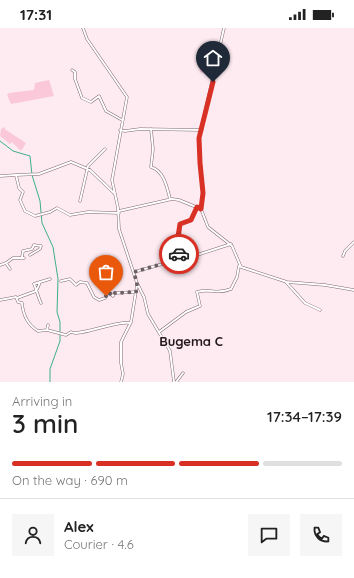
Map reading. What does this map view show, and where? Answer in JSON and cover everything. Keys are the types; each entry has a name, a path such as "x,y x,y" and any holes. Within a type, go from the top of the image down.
{"street":[{"path":"83,28 88,38 125,93 126,98 113,175 119,212 121,238 137,284 142,292 149,317 170,351 175,382"},
{"path":"159,332 186,312 200,306 197,292 205,290 218,293 231,289 237,277 239,266 236,254 231,244 208,227 201,209 203,193 199,138 224,28"},
{"path":"72,70 75,72 75,79 82,98 91,102 99,96 106,111 122,120"},
{"path":"151,129 151,167 156,169 165,181 170,199"},
{"path":"120,130 202,130"},
{"path":"80,200 87,169 91,161 105,149"},
{"path":"0,176 32,175 71,162 87,169 108,186 115,194"},
{"path":"16,176 19,188 23,192 20,200 24,211 35,216 56,208 70,215 88,212 119,212 170,199 179,200 201,209"},
{"path":"179,257 178,237 180,224 191,220 197,207"},
{"path":"343,256 345,251 354,242"},
{"path":"134,272 177,260 179,257 197,256 231,244"},
{"path":"0,265 6,263 10,259 23,257 23,251 32,249 34,245 41,246 40,249 30,255"},
{"path":"6,263 10,269"},
{"path":"239,266 285,281 325,285 354,290"},
{"path":"41,303 34,283 50,279"},
{"path":"61,281 70,279 76,285 80,282 88,283 94,297 99,300 105,298 108,292 113,296 115,293 136,292"},
{"path":"285,281 305,303 320,310"},
{"path":"0,300 17,298 37,290 40,282"},
{"path":"122,382 121,342 130,323 137,284"},
{"path":"17,298 18,302 22,303 24,316 28,323 38,331 47,330 66,335 70,332 77,333 89,329 108,327 123,321 130,323"},
{"path":"47,330 48,325"},
{"path":"175,382 184,372"}],"shaded area":[{"path":"203,61 217,64 213,76 200,72 199,67"},
{"path":"49,80 54,96 11,104 7,95 9,93 34,90 35,83"},
{"path":"4,127 6,130 26,143 21,151 12,142 10,144 0,136 1,129"}],"waterway":[{"path":"0,141 13,151 30,156 32,175 40,201 42,223 53,247 58,279 57,312 60,322 60,341 50,369 50,382"}],"way so far":[{"path":"106,296 106,293 108,292 110,292 113,296 115,293 131,291 136,292 137,284 134,272 177,260 179,254"}],"district":[{"name":"Bugema C","path":"191,341"}],"route":[{"path":"179,254 178,237 180,224 182,222 190,221 197,207 201,209 203,181 200,163 199,138 213,82"}]}
